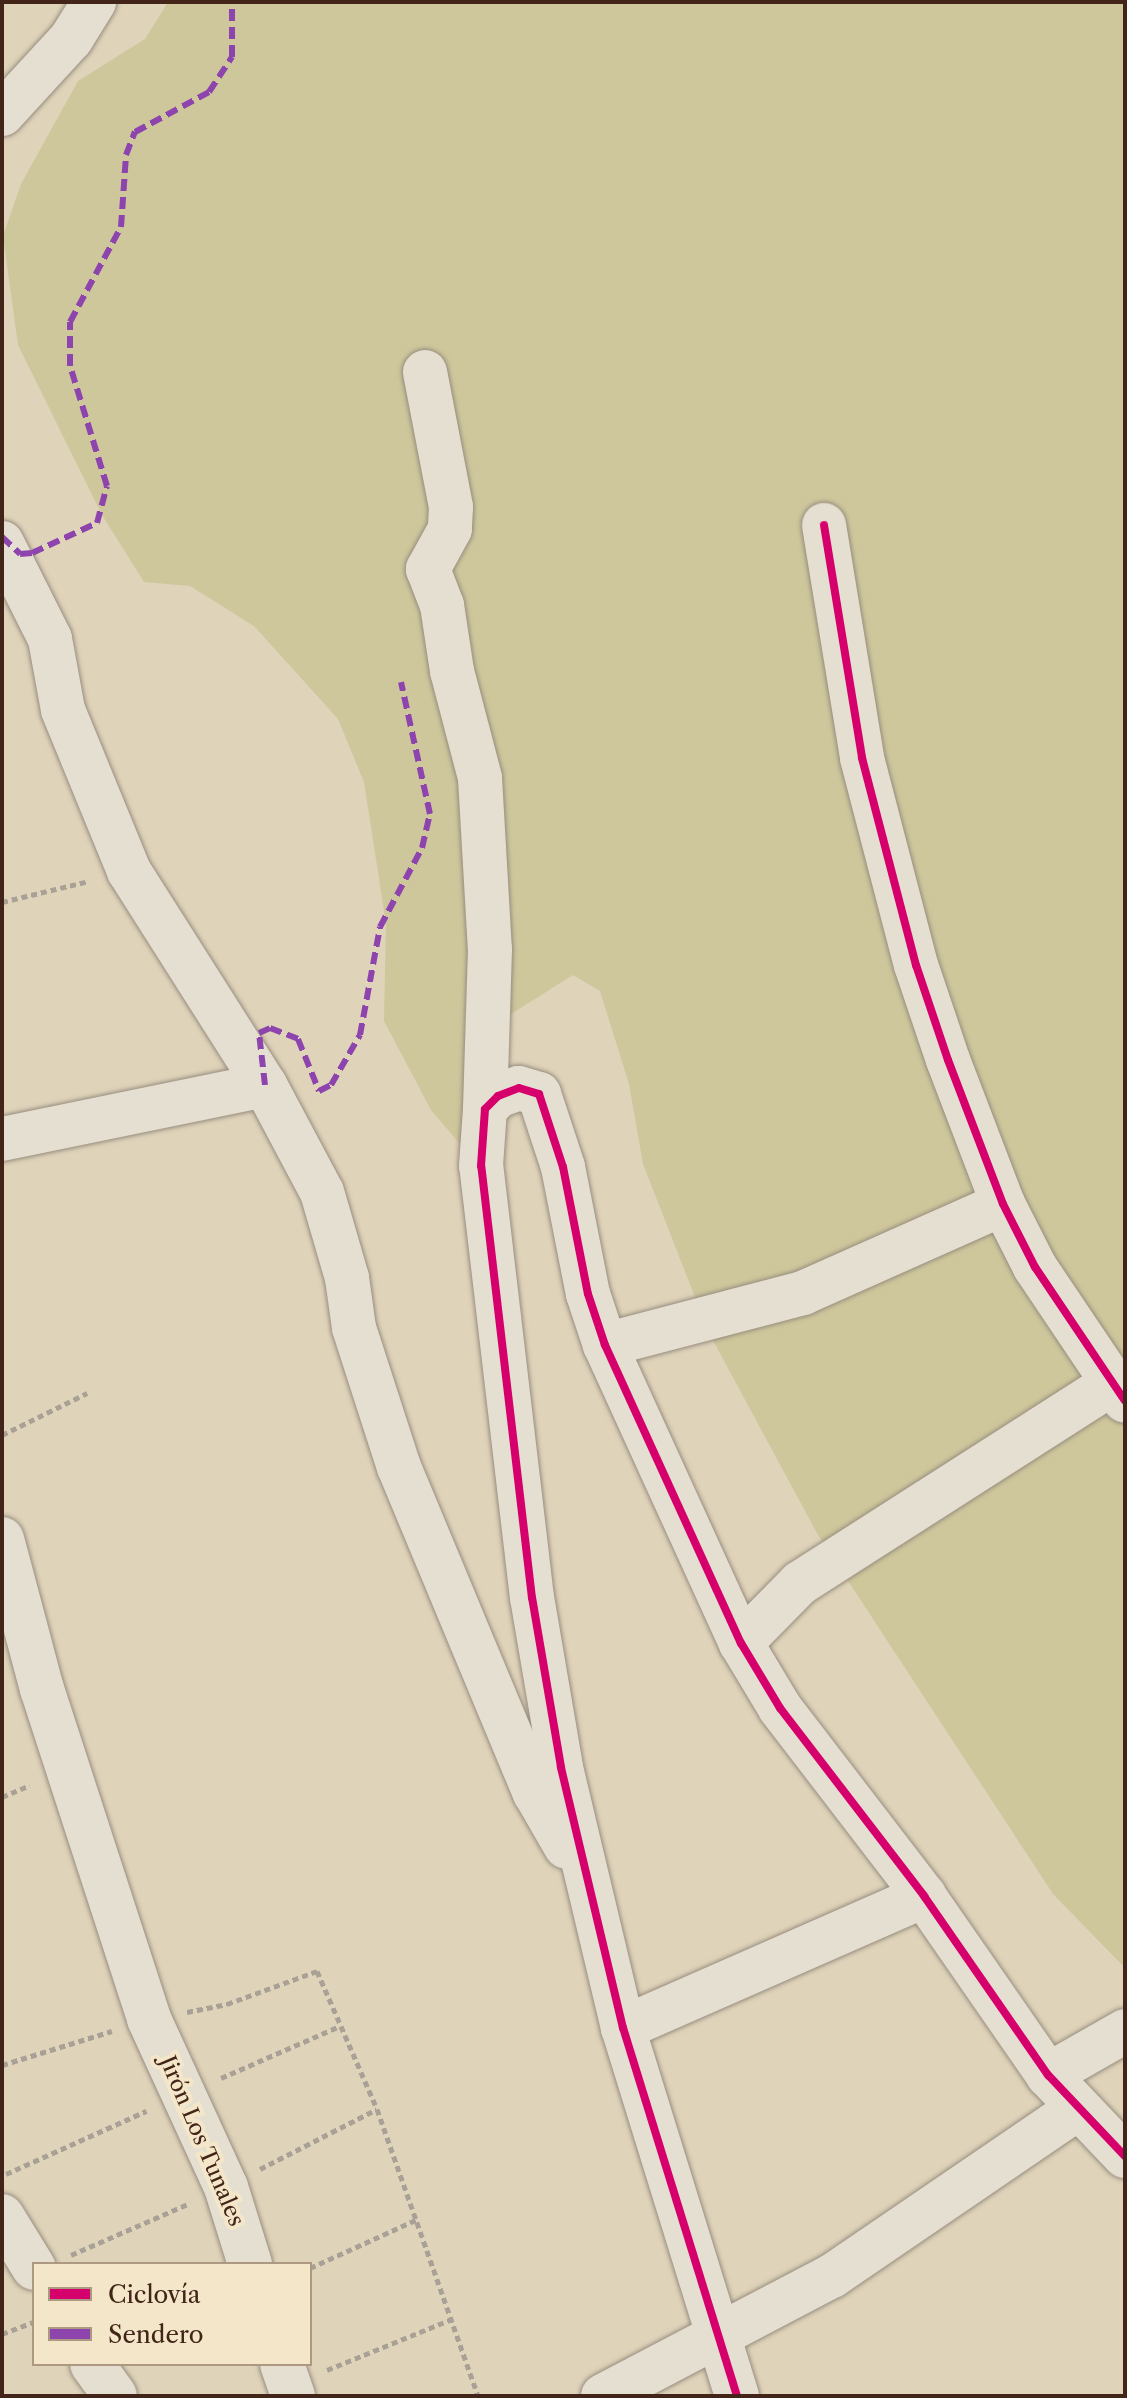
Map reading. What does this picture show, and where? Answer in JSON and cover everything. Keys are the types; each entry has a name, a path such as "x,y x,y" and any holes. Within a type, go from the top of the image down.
{"street":[{"path":"2,114 71,39 94,2"},
{"path":"425,372 451,507 450,529 428,569 442,605 452,671 480,778 490,949 481,1166 532,1598 561,1767 623,2028 737,2396"},
{"path":"741,1643 800,1583 1118,1393 1035,1267 1003,1204 916,965 862,758 824,525"},
{"path":"2,543 50,639 63,710 129,871 265,1085 322,1192 347,1278 354,1328 399,1467 535,1793 593,1895"},
{"path":"2,1139 265,1085"},
{"path":"485,1109 498,1096 519,1088 539,1094 563,1167 588,1294 605,1345 741,1643 780,1708 924,1896 1048,2075 1125,2156"},
{"path":"605,1345 803,1293 1003,1204"},
{"name":"Jirón Los Tunales","path":"2,1539 42,1689 149,2019 226,2187 249,2262"},
{"path":"623,2028 924,1896"},
{"path":"1048,2075 1125,2031"},
{"path":"603,2396 832,2276 1078,2108"},
{"path":"2,2216 32,2265"},
{"path":"93,2366 115,2396"}],"path":[{"path":"2,902 129,871"},
{"path":"2,1435 87,1393"},
{"path":"317,1971 377,2109 478,2396"},
{"path":"312,2267 416,2220"},
{"path":"288,2382 452,2319"},
{"path":"2,2334 32,2323"}],"shaded area":[{"path":"168,2 1125,2 1125,1968 1053,1894 818,1535 709,1333 643,1164 629,1084 600,991 573,975 511,1014 486,1079 492,1133 460,1144 431,1110 384,1021 386,924 364,782 338,719 254,626 190,586 144,582 102,515 18,345 3,236 21,184 78,81 145,39"}],"marked path":[{"path":"2,537 20,554 32,553 97,523 107,486 70,366 70,322 121,227 126,155 135,132 209,92 232,57 232,2"},
{"path":"265,1085 259,1033 270,1028 298,1039 319,1091 331,1085 360,1035 380,927 422,848 430,814 401,682"}],"cycle path":[{"path":"824,525 862,758 916,965 948,1060 1003,1204 1035,1267 1125,1401"},
{"path":"737,2396 623,2028 561,1767 532,1598 481,1166 485,1109 498,1096 519,1088 539,1094 563,1167 588,1294 605,1345 741,1643 780,1708 924,1896 1048,2075 1125,2156"}]}
